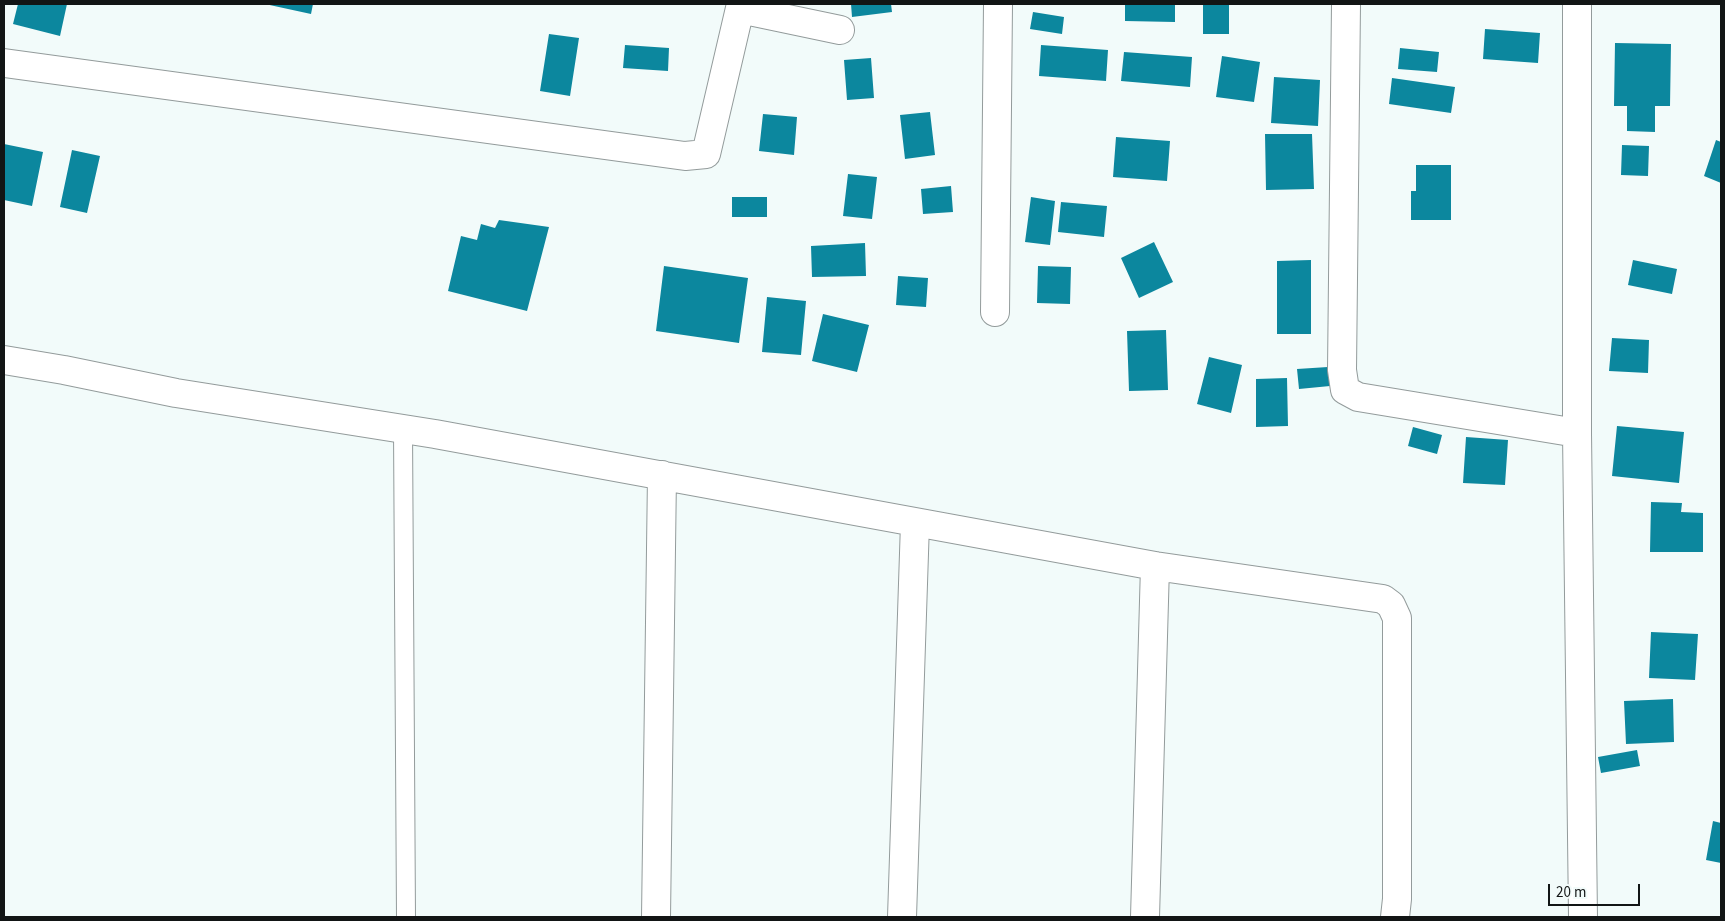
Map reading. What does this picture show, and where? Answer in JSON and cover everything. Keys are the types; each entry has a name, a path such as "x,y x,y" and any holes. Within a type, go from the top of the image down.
{"street":[{"path":"994,312 998,4"},
{"path":"1346,4 1342,370 1345,390 1358,397 1577,433"},
{"path":"1577,4 1577,433 1583,917"},
{"path":"4,63 685,156 706,154 741,6 840,30"},
{"path":"4,360 176,393 403,429 662,475 1155,566 1383,599 1391,605 1397,618 1398,642 1397,900 1395,917"},
{"path":"656,917 662,475"},
{"path":"902,917 915,523"},
{"path":"1145,917 1155,566"}],"lane":[{"path":"403,429 406,917"}],"building":[{"path":"18,4 67,4 60,36 13,24"},
{"path":"265,4 313,4 311,14"},
{"path":"851,4 891,4 892,12 852,17"},
{"path":"1125,4 1175,4 1175,22 1125,21"},
{"path":"1203,4 1229,4 1229,34 1203,34"},
{"path":"1033,12 1064,17 1062,34 1030,29"},
{"path":"1485,29 1540,33 1538,63 1483,59"},
{"path":"549,34 579,38 570,96 540,91"},
{"path":"1615,43 1671,44 1670,106 1655,106 1655,132 1627,131 1627,106 1614,106"},
{"path":"625,45 669,48 668,71 623,68"},
{"path":"1041,45 1108,50 1106,81 1039,76"},
{"path":"1400,48 1439,52 1437,72 1398,69"},
{"path":"1124,52 1192,57 1190,87 1121,81"},
{"path":"1222,56 1260,62 1254,102 1216,97"},
{"path":"871,58 874,98 847,100 844,60"},
{"path":"1274,77 1320,80 1318,126 1271,123"},
{"path":"1392,78 1455,87 1451,113 1389,104"},
{"path":"930,112 935,155 905,159 900,115"},
{"path":"763,114 797,117 794,155 759,151"},
{"path":"1265,134 1312,134 1314,189 1266,190"},
{"path":"1116,137 1170,141 1167,181 1113,177"},
{"path":"1716,140 1721,142 1721,183 1704,176"},
{"path":"4,144 43,152 32,206 4,200"},
{"path":"1622,145 1649,146 1648,176 1621,175"},
{"path":"72,150 100,156 87,213 60,207"},
{"path":"1416,165 1451,165 1451,220 1411,220 1411,191 1416,191"},
{"path":"848,174 877,177 872,219 843,216"},
{"path":"951,186 953,212 923,214 921,189"},
{"path":"732,197 767,197 767,217 732,217"},
{"path":"1031,197 1055,201 1050,245 1025,242"},
{"path":"1061,202 1107,206 1104,237 1058,232"},
{"path":"499,220 549,227 527,311 448,291 461,236 477,240 481,224 495,228"},
{"path":"1154,242 1173,282 1139,298 1121,258"},
{"path":"865,243 866,276 812,277 811,246"},
{"path":"1311,260 1311,334 1277,334 1277,261"},
{"path":"1633,260 1677,269 1672,294 1628,285"},
{"path":"664,266 748,278 739,343 656,331"},
{"path":"1038,266 1071,267 1070,304 1037,303"},
{"path":"898,276 928,278 926,307 896,305"},
{"path":"767,297 806,301 801,355 762,352"},
{"path":"823,314 869,325 857,372 812,361"},
{"path":"1166,330 1168,390 1129,391 1127,331"},
{"path":"1612,338 1649,340 1648,373 1609,371"},
{"path":"1209,357 1242,365 1231,413 1197,404"},
{"path":"1328,367 1330,386 1299,389 1297,369"},
{"path":"1287,378 1288,426 1256,427 1256,379"},
{"path":"1617,426 1684,432 1679,483 1612,476"},
{"path":"1413,427 1442,435 1437,454 1408,446"},
{"path":"1466,437 1508,440 1505,485 1463,483"},
{"path":"1651,502 1682,503 1681,512 1703,513 1703,552 1650,552"},
{"path":"1651,632 1698,634 1695,680 1649,678"},
{"path":"1673,699 1674,742 1626,744 1624,701"},
{"path":"1637,750 1640,766 1601,773 1598,757"},
{"path":"1713,821 1721,823 1721,863 1706,860"}]}
